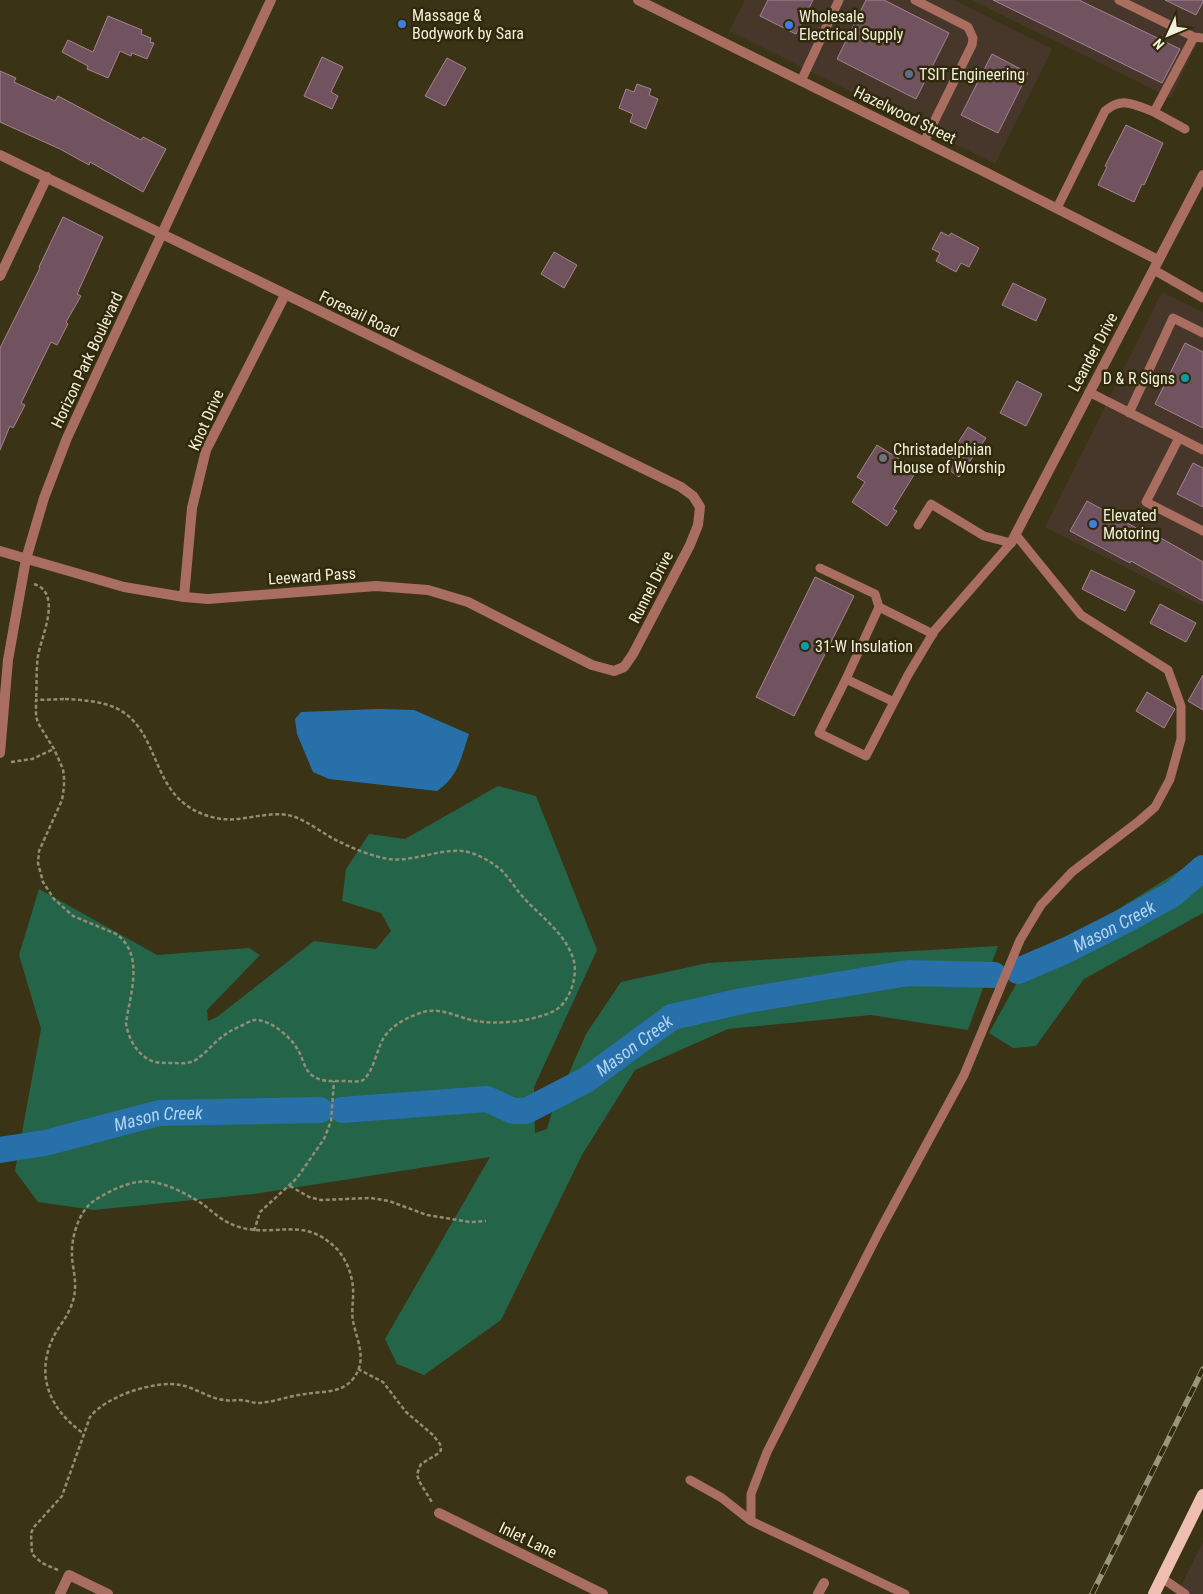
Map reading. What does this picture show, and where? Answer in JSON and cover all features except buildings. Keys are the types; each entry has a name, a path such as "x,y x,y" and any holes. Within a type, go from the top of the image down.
{"main road":[{"path":"1154,1594 1203,1495"}],"street":[{"name":"Horizon Park Boulevard","path":"0,753 8,660 26,559 44,498 67,438 271,0"},
{"name":"Hazelwood Street","path":"638,0 1057,208 1156,265"},
{"name":"Foresail Road","path":"0,155 681,487 693,496 700,507"},
{"path":"0,276 47,177"},
{"name":"Leander Drive","path":"1013,539 1202,179"},
{"name":"Knot Drive","path":"184,597 192,508 206,450 285,295"},
{"name":"Runnel Drive","path":"614,672 624,667 634,654 690,545 698,525 700,507"},
{"name":"Leeward Pass","path":"0,551 124,587 184,597 208,599 376,586 428,590 468,602 592,665 614,672"},
{"name":"Inlet Lane","path":"439,1513 603,1594"},
{"path":"60,1594 69,1575 108,1594"},
{"path":"818,1594 824,1583"}],"lane":[{"path":"801,81 839,0"},
{"path":"915,0 968,27 973,38 972,45 924,142"},
{"path":"1120,0 1199,38 1154,112"},
{"path":"1057,208 1105,110 1119,103 1128,102 1154,112 1185,129"},
{"path":"1156,265 1203,298"},
{"path":"1129,413 1173,318 1203,333"},
{"path":"1089,392 1203,450"},
{"path":"1179,438 1146,502 1203,531"},
{"path":"751,1521 751,1494 767,1452 880,1230 964,1075 1020,940 1041,905 1072,872 1140,821 1155,806 1170,779 1181,739 1181,706 1168,670 1081,615 1013,539 984,536 931,504 918,524"},
{"path":"820,568 875,594 879,607 819,733 866,756 933,634 1013,539"},
{"path":"879,607 933,634"},
{"path":"846,679 894,702"},
{"path":"690,1480 722,1498 751,1521 905,1594"},
{"path":"1162,1578 1185,1594"}],"path":[{"path":"36,700 90,701 122,711 144,733 166,784 177,797 204,814 234,820 276,815 294,817 336,840 369,853 392,859 461,851 482,857 501,870 522,896 567,943 573,957 576,974 572,988 563,1003 555,1011 540,1017 524,1020 486,1022 467,1019 447,1012 434,1010 423,1012 395,1025 388,1032 367,1076 360,1081 322,1080 313,1076 308,1072 297,1048 291,1040 282,1032 257,1020 227,1033 197,1060 189,1063 150,1060 135,1047 126,1023 134,979 127,945 116,934 73,916 63,909 48,892 39,871 39,851 62,800 64,787 63,770 36,716 36,700 38,657 49,611 48,598 41,586 37,585"},
{"path":"11,762 32,758 54,749"},
{"path":"254,1231 260,1212 290,1186 310,1162 324,1139 331,1121 334,1081"},
{"path":"69,1575 42,1563 32,1554 31,1533 34,1527 62,1496 90,1417 99,1407 127,1394 156,1385 179,1385 222,1400 258,1403 306,1393 337,1390 353,1380 361,1357 360,1344 352,1319 354,1288 346,1260 325,1239 312,1232 287,1228 254,1231 236,1227 225,1222 197,1201 164,1185 140,1181 119,1188 89,1205 80,1219 72,1247 76,1283 72,1304 51,1341 45,1364 49,1390 58,1409 65,1418 84,1433"},
{"path":"290,1186 305,1195 321,1200 371,1198 427,1214 470,1222 486,1221"},
{"path":"358,1369 382,1382 406,1412 440,1444 441,1450 439,1454 421,1464 418,1474 418,1481 439,1513"}],"shaded area":[{"path":"745,0 955,0 1052,49 995,164 729,31"},
{"path":"971,0 1203,0 1203,31 1171,98"},
{"path":"1162,292 1203,312 1203,606 1045,527"},
{"path":"1203,1542 1203,1594 1177,1594"}],"green space":[{"path":"498,786 536,796 597,950 534,1087 535,1133 547,1129 551,1115 586,1034 621,982 708,963 998,946 968,1030 871,1015 728,1029 635,1070 582,1155 501,1320 424,1375 397,1364 385,1339 490,1157 254,1194 94,1210 38,1202 15,1171 41,1029 19,955 39,889 157,955 249,948 260,955 207,1010 208,1021 217,1017 314,941 376,949 391,931 381,913 342,901 346,869 369,834 405,839"},
{"path":"1203,856 1203,913 1084,979 1036,1046 1013,1048 989,1033 1031,957 1096,923"}],"water":[{"path":"378,709 414,710 469,734 455,772 437,791 329,779 313,772 297,734 295,719 301,712"}],"waterway":[{"name":"Mason Creek","path":"1018,971 1067,950 1173,894 1203,868"},
{"name":"Mason Creek","path":"342,1110 487,1099 513,1111 526,1111 586,1080 672,1017 742,1001 908,973 994,975"},
{"name":"Mason Creek","path":"0,1150 45,1143 159,1113 320,1110"}],"railway":[{"path":"1092,1594 1203,1369"}],"place":[{"name":"Massage & Bodywork by Sara","path":"402,24"},
{"name":"Wholesale Electrical Supply","path":"789,25"},
{"name":"TSIT Engineering","path":"909,74"},
{"name":"D & R Signs","path":"1185,378"},
{"name":"Christadelphian House of Worship","path":"883,458"},
{"name":"Elevated Motoring","path":"1093,524"},
{"name":"31-W Insulation","path":"805,646"}]}
